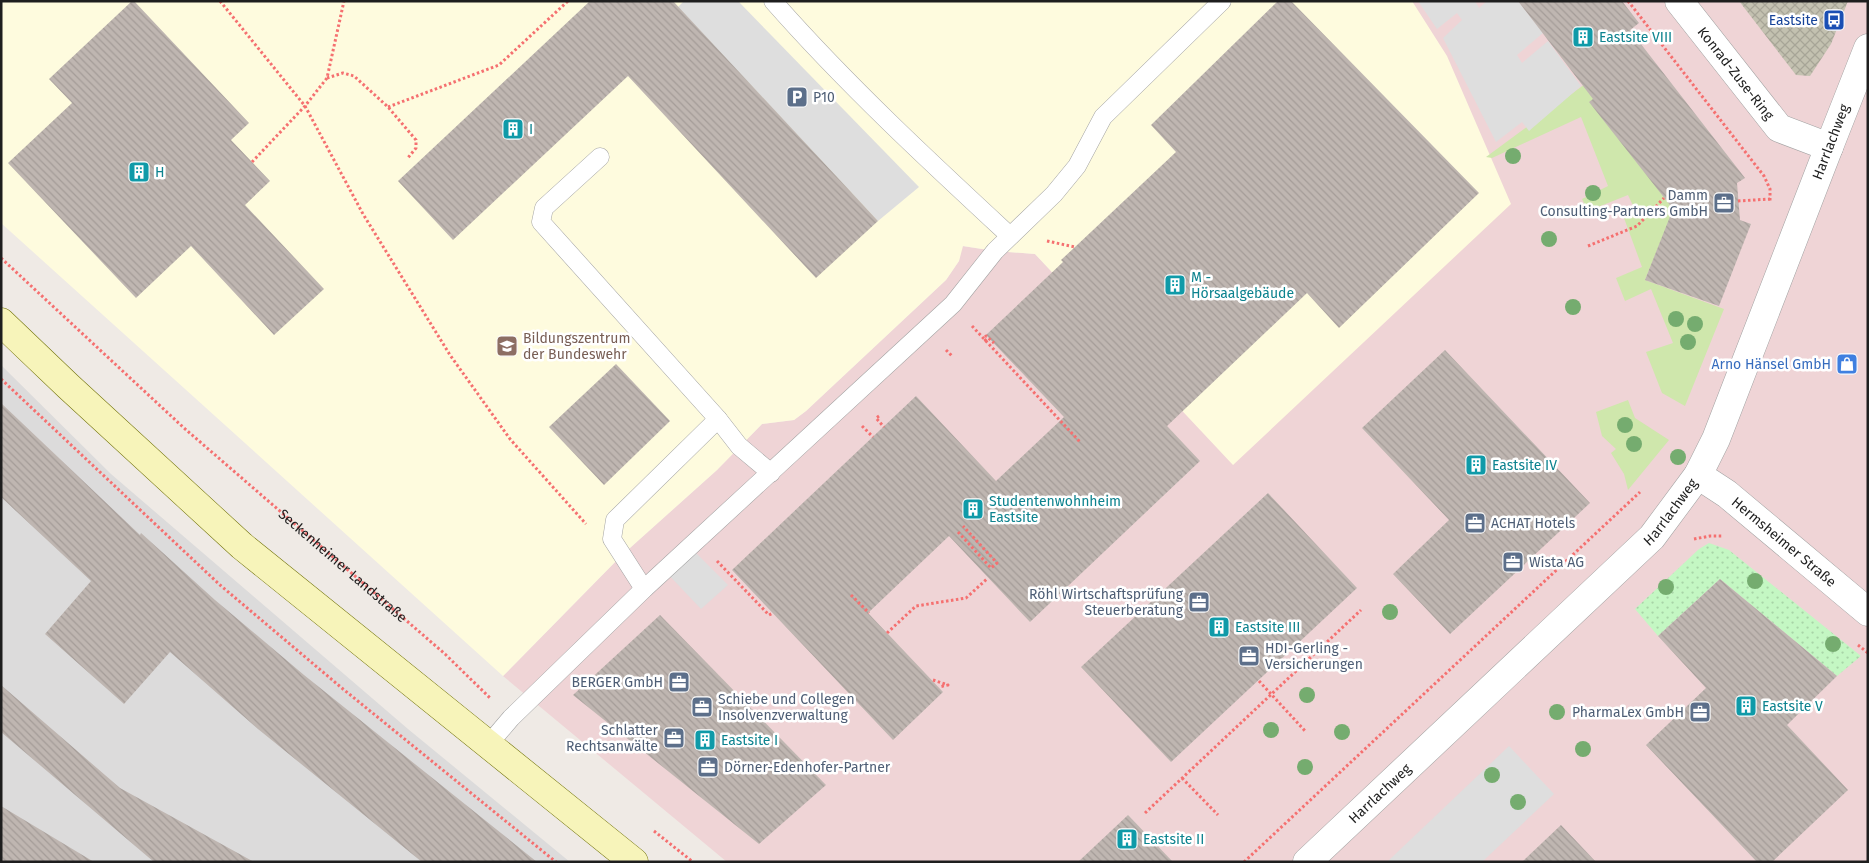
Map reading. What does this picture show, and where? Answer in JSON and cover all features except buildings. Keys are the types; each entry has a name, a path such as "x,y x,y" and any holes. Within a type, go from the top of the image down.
{"main road":[{"path":"1,322 242,546 634,862"}],"street":[{"name":"Konrad-Zuse-Ring","path":"1679,1 1779,128 1830,147"},
{"name":"Harrlachweg","path":"1307,862 1652,537 1698,475 1716,440 1868,48"},
{"name":"Hermsheimer Straße","path":"1698,475 1727,494 1868,612"}],"lane":[{"path":"773,1 848,80 938,169 1010,236"},
{"path":"488,745 511,718 644,589 953,304 995,251 1054,194 1077,166 1103,117 1222,1"},
{"path":"600,157 544,208 541,222 718,419 739,446 771,473"},
{"path":"644,589 612,539 615,520 718,419"}],"path":[{"path":"220,1 305,106 363,214 450,356 516,446 590,529 612,539"},
{"path":"252,162 305,106 327,78 344,1"},
{"path":"388,107 499,65 568,1"},
{"path":"1628,1 1764,176 1770,189 1770,204"},
{"path":"327,78 343,73 354,76 388,107 416,140 416,148 407,159"},
{"path":"1588,246 1637,226 1664,198"},
{"path":"1738,201 1770,199"},
{"path":"1042,240 1075,247"},
{"name":"Seckenheimer Landstraße","path":"1,258 184,428 445,654 511,718"},
{"path":"953,304 990,347 1080,443"},
{"path":"990,347 984,338 986,336 994,343"},
{"path":"1,380 220,585 342,689 556,862"},
{"path":"1244,862 1641,491"},
{"path":"958,532 991,568 997,563 963,526"},
{"path":"1690,543 1695,539 1724,536"},
{"path":"722,566 770,615 773,613"},
{"path":"888,633 916,606 966,598 988,578"},
{"path":"851,595 869,612"},
{"path":"1145,813 1361,610"},
{"path":"1853,641 1868,654"},
{"path":"933,680 948,685 939,687"},
{"path":"1259,681 1306,732"},
{"path":"1182,778 1218,815"},
{"path":"648,826 693,862"}],"shaded area":[{"name":"Bildungszentrum der Bundeswehr","path":"1,1 1412,1 1447,56 1511,204 1233,465 1035,254 963,246 959,261 946,280 806,411 794,420 762,424 717,470 621,556 503,676 1,223"},
{"name":"P10","path":"684,1 738,1 919,187 878,221 678,7"},
{"name":"Eastsite","path":"1412,1 1868,1 1868,862 727,862 503,676 621,556 717,470 762,424 794,420 806,411 946,280 959,261 962,246 1035,254 1233,464 1413,3"},
{"path":"1418,1 1475,1 1479,8 1487,1 1518,1 1543,33 1517,55 1522,63 1548,41 1581,86 1529,131 1522,122 1496,142 1443,38 1462,20 1457,13 1437,29"},
{"path":"1739,1 1848,1 1831,44 1810,76 1796,75"},
{"path":"1,365 111,474 408,729 570,862 1,862"},
{"path":"690,547 728,585 701,609 664,570"},
{"path":"1509,746 1554,794 1482,862 1387,862"}],"green space":[{"path":"1635,47 1674,209 1645,280 1724,309 1685,406 1662,393 1646,352 1673,343 1651,289 1625,301 1616,278 1642,267 1624,218 1636,212 1628,195 1588,211 1582,199 1608,186 1581,117 1492,158 1486,157"},
{"path":"1628,400 1635,418 1669,440 1628,490 1624,474 1611,453 1616,449 1602,436 1596,412"},
{"path":"1709,543 1729,550 1861,656 1837,676 1720,579 1658,636 1635,609 1699,549"}],"place":[{"name":"Eastsite","path":"1834,20"},
{"name":"Eastsite VIII","path":"1583,37"},
{"name":"P10","path":"797,97"},
{"name":"I","path":"513,129"},
{"name":"H","path":"139,172"},
{"name":"Damm Consulting-Partners GmbH","path":"1724,203"},
{"name":"M - Hörsaalgebäude","path":"1175,285"},
{"name":"Bildungszentrum der Bundeswehr","path":"507,346"},
{"name":"Arno Hänsel GmbH","path":"1847,364"},
{"name":"Eastsite IV","path":"1476,465"},
{"name":"Studentenwohnheim Eastsite","path":"973,509"},
{"name":"ACHAT Hotels","path":"1475,523"},
{"name":"Wista AG","path":"1513,562"},
{"name":"Röhl Wirtschaftsprüfung Steuerberatung","path":"1199,602"},
{"name":"Eastsite III","path":"1219,627"},
{"name":"HDI-Gerling - Versicherungen","path":"1249,656"},
{"name":"BERGER GmbH","path":"679,682"},
{"name":"Eastsite V","path":"1746,706"},
{"name":"Schiebe und Collegen Insolvenzverwaltung","path":"702,707"},
{"name":"PharmaLex GmbH","path":"1700,712"},
{"name":"Schlatter Rechtsanwälte","path":"674,738"},
{"name":"Eastsite I","path":"705,740"},
{"name":"Dörner-Edenhofer-Partner","path":"708,767"},
{"name":"Eastsite II","path":"1127,839"}]}
